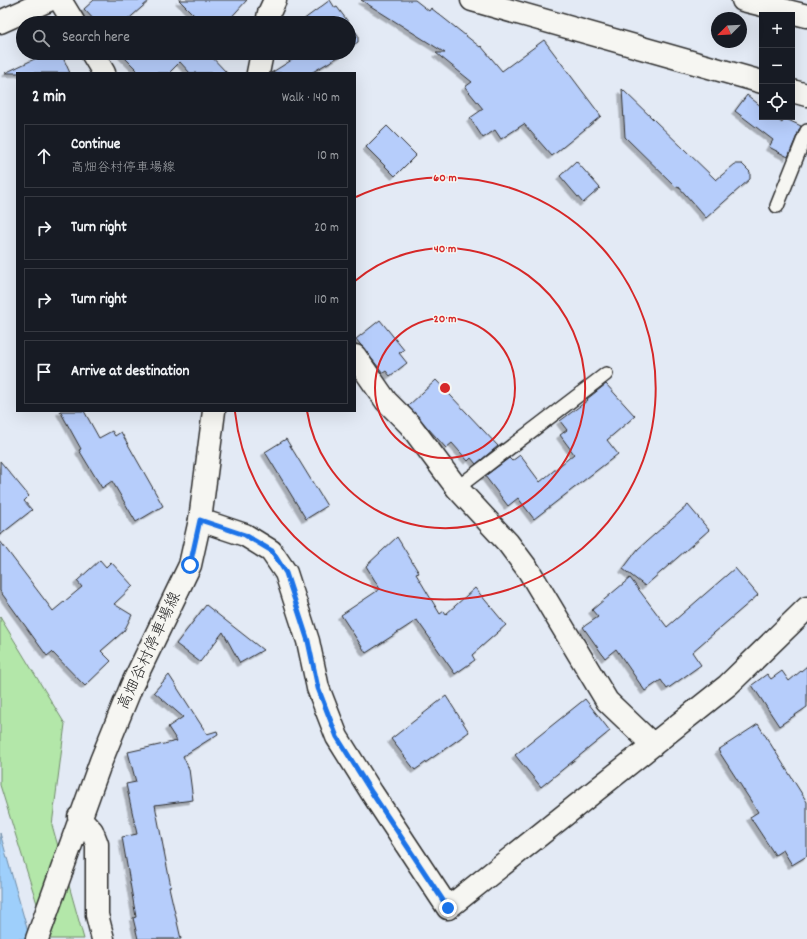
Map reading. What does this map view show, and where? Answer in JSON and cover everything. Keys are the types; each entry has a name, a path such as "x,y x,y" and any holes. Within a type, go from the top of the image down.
{"main road":[{"path":"0,22 49,0"},
{"path":"60,0 70,16"},
{"path":"268,16 275,0"},
{"path":"472,0 759,81"},
{"path":"745,1 807,16"},
{"path":"96,60 103,72"},
{"path":"258,72 261,60"},
{"path":"795,92 807,95"},
{"path":"356,357 386,400 410,425 457,488 508,543 529,571 607,701 653,745"},
{"name":"高畑谷村停車場線","path":"37,939 79,817 132,685 190,565 200,520 214,412"},
{"path":"200,520 245,535 272,551 286,573 308,641 318,688 337,737 448,908 728,685 807,608"},
{"path":"79,817 92,831 97,844 97,915 103,939"}],"lane":[{"path":"776,206 807,131"},
{"path":"457,488 606,374"}],"green space":[{"path":"0,617 65,724 52,825 84,939 48,939 0,785"}],"water":[{"path":"0,833 30,939 0,939"}],"building":[{"path":"94,0 150,0 132,16 90,16 84,9"},
{"path":"179,0 247,0 232,16 195,16"},
{"path":"330,0 335,8 337,7 344,16 308,16"},
{"path":"361,0 415,0 429,11 431,8 480,47 481,46 502,71 544,40 601,116 552,156 524,124 501,139 495,130 483,138 470,118 483,109 465,87 472,82 436,53 445,53"},
{"path":"356,32 358,35 358,42 356,43"},
{"path":"32,60 64,60 70,72 16,72 5,73"},
{"path":"127,60 215,60 226,72 189,72 180,62 170,72 139,72"},
{"path":"292,60 333,60 313,72 273,72"},
{"path":"622,89 716,180 735,164 742,164 750,172 750,179 706,218 678,186 676,187 625,137"},
{"path":"747,95 759,105 759,120 778,120 782,123 783,120 788,120 801,126 788,157 769,147 773,140 735,111"},
{"path":"387,126 416,155 395,176 366,147"},
{"path":"576,161 600,188 583,203 560,176"},
{"path":"380,320 404,350 399,353 407,363 390,376 386,371 383,373 356,339"},
{"path":"436,380 498,446 476,464 471,458 468,461 452,443 446,448 408,406"},
{"path":"606,384 635,416 607,440 618,454 534,519 518,498 508,506 485,476 509,458 512,461 520,455 540,482 574,454 560,435 567,430 560,421"},
{"path":"61,412 85,412 99,438 112,431 115,436 121,432 163,506 136,522 112,481 102,488 79,450 81,449"},
{"path":"286,439 327,506 306,519 265,452"},
{"path":"0,461 29,496 24,501 32,510 0,535"},
{"path":"688,505 709,530 645,586 623,569 638,549"},
{"path":"397,537 419,573 416,574 440,614 444,611 446,614 475,588 506,625 472,655 475,660 455,674 417,620 366,653 341,615 380,589 366,566"},
{"path":"0,541 53,611 82,587 77,581 100,560 106,567 111,562 133,586 114,604 132,615 124,631 101,651 111,661 85,686 52,652 47,656 0,591"},
{"path":"735,568 758,595 692,652 701,665 667,689 661,680 645,691 616,649 605,658 583,627 598,617 592,610 630,578 667,627"},
{"path":"206,605 263,650 240,663 223,632 200,662 176,644"},
{"path":"807,666 807,707 779,726 752,685 767,674 771,679 782,671 789,681"},
{"path":"169,675 207,734 217,731 218,734 183,756 189,769 193,800 155,805 171,887 169,887 181,939 138,939 133,918 136,917 122,837 137,834 126,784 136,782 128,752 177,741 168,727 183,717 154,692"},
{"path":"446,696 469,732 415,770 391,739"},
{"path":"585,699 610,731 541,787 515,755"},
{"path":"758,724 807,802 807,856 792,865 783,850 775,855 750,817 758,812 718,750"}],"route":[{"path":"190,565 200,520 245,535 272,551 286,573 308,641 318,688 337,737 448,908"}]}
